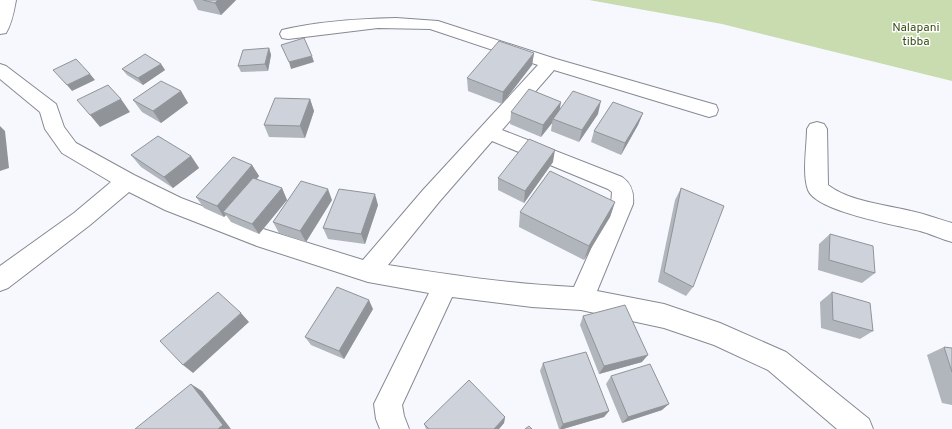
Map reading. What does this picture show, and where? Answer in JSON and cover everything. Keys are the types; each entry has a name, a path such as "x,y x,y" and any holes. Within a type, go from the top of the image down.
{"street":[{"path":"0,29 8,0"},
{"path":"288,34 344,26 388,23 425,23 550,63 709,110"},
{"path":"368,272 431,196 550,63"},
{"path":"0,70 49,109 55,129 69,148 127,181 173,204 257,236 368,272 445,285 532,296 581,299 664,316 720,336 758,352 777,362 793,373 859,429"},
{"path":"818,129 817,178 819,189 826,196 839,202 922,223 952,233"},
{"path":"488,132 615,183 622,189 622,204 581,299"},
{"path":"0,280 82,219 127,181"},
{"path":"395,429 390,419 388,404 445,285"}],"green space":[{"name":"Nalapani tibba","path":"589,0 952,0 952,81 722,24"}],"building":[{"path":"203,0 218,0 215,3"},
{"path":"304,38 312,56 289,62 281,45"},
{"path":"499,41 534,53 503,92 467,78"},
{"path":"269,48 265,64 238,66 243,50"},
{"path":"145,54 161,64 138,78 122,69"},
{"path":"76,59 90,74 67,85 53,70"},
{"path":"161,81 181,91 153,111 133,100"},
{"path":"108,85 121,99 90,115 77,100"},
{"path":"529,89 561,102 543,125 511,112"},
{"path":"573,91 601,101 582,130 553,119"},
{"path":"275,98 310,99 300,126 264,125"},
{"path":"613,102 643,113 625,143 594,131"},
{"path":"158,136 191,156 164,177 131,155"},
{"path":"529,139 555,150 525,191 498,178"},
{"path":"233,157 252,165 217,206 196,197"},
{"path":"550,171 615,202 589,246 520,212"},
{"path":"253,178 282,188 252,224 223,212"},
{"path":"301,181 328,189 300,231 273,222"},
{"path":"681,188 724,206 693,287 664,272"},
{"path":"339,189 375,194 361,234 323,228"},
{"path":"830,234 873,246 875,273 829,260"},
{"path":"337,287 369,300 339,351 305,337"},
{"path":"218,292 241,313 183,365 160,341"},
{"path":"832,292 870,303 873,331 833,320"},
{"path":"625,305 648,355 604,366 583,316"},
{"path":"944,347 952,348 952,372"},
{"path":"586,352 609,411 563,424 543,363"},
{"path":"650,364 669,404 628,417 611,376"},
{"path":"469,380 505,417 494,429 429,429 424,424"},
{"path":"191,384 223,425 218,429 135,429"},
{"path":"529,426 532,429 525,429"}]}
